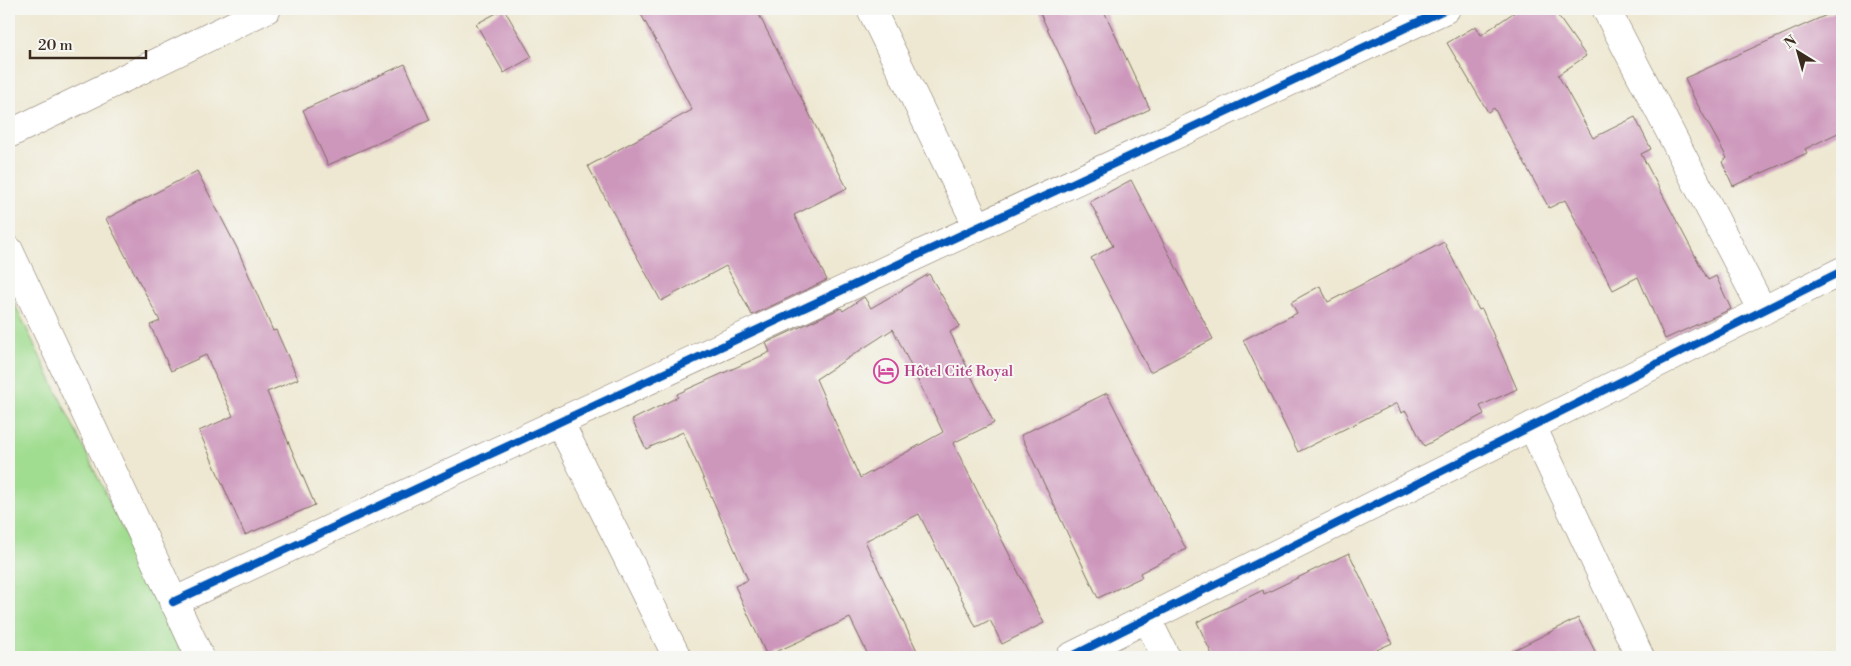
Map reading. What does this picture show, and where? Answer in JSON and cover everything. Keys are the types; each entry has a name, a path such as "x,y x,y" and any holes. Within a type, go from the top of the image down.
{"street":[{"path":"9,134 267,9"},
{"path":"871,9 978,227"},
{"path":"173,602 1446,9"},
{"path":"1606,9 1764,311"},
{"path":"9,250 200,657"},
{"path":"1070,657 1842,272"},
{"path":"559,421 677,657"},
{"path":"1532,426 1640,657"},
{"path":"1147,619 1166,657"}],"green space":[{"path":"9,292 184,657 9,657"}],"building":[{"path":"504,9 532,57 504,73 476,24"},
{"path":"638,9 756,9 847,188 794,215 827,280 752,315 726,266 661,301 588,166 692,110"},
{"path":"1038,9 1103,9 1150,109 1097,134"},
{"path":"1519,9 1553,9 1586,56 1558,75 1593,138 1635,117 1651,149 1641,154 1708,280 1716,276 1731,309 1665,339 1638,277 1613,290 1565,200 1549,208 1494,108 1488,112 1447,43 1476,26 1481,35"},
{"path":"1842,9 1842,131 1805,149 1807,153 1733,186 1722,162 1727,158 1685,78"},
{"path":"405,64 430,120 328,165 303,110"},
{"path":"197,171 237,248 273,331 276,330 298,379 267,392 315,505 245,535 199,431 233,416 206,355 171,371 150,325 160,321 106,219"},
{"path":"1131,180 1213,339 1150,372 1091,258 1113,246 1090,202"},
{"path":"1444,242 1479,310 1482,309 1517,389 1480,406 1484,414 1424,446 1406,411 1401,413 1397,403 1298,452 1243,340 1297,313 1291,302 1320,286 1328,302"},
{"path":"929,274 960,326 950,332 994,423 953,443 1044,623 1002,644 990,620 976,627 919,514 865,541 920,657 869,657 850,618 767,656 735,586 748,580 683,432 646,449 632,420 678,397 677,394 770,352 766,343 841,308 843,311 864,297 871,308","holes":["893,329 943,432 860,478 816,379"]},
{"path":"1107,393 1186,549 1140,573 1142,577 1098,598 1021,435"},
{"path":"1349,553 1392,643 1361,657 1213,657 1197,622 1263,590 1264,594"},
{"path":"1578,618 1598,657 1500,657"}],"cycle path":[{"path":"173,602 1446,9"},
{"path":"1070,657 1842,271"}],"place":[{"name":"Hôtel Cité Royal","path":"886,371"}]}
